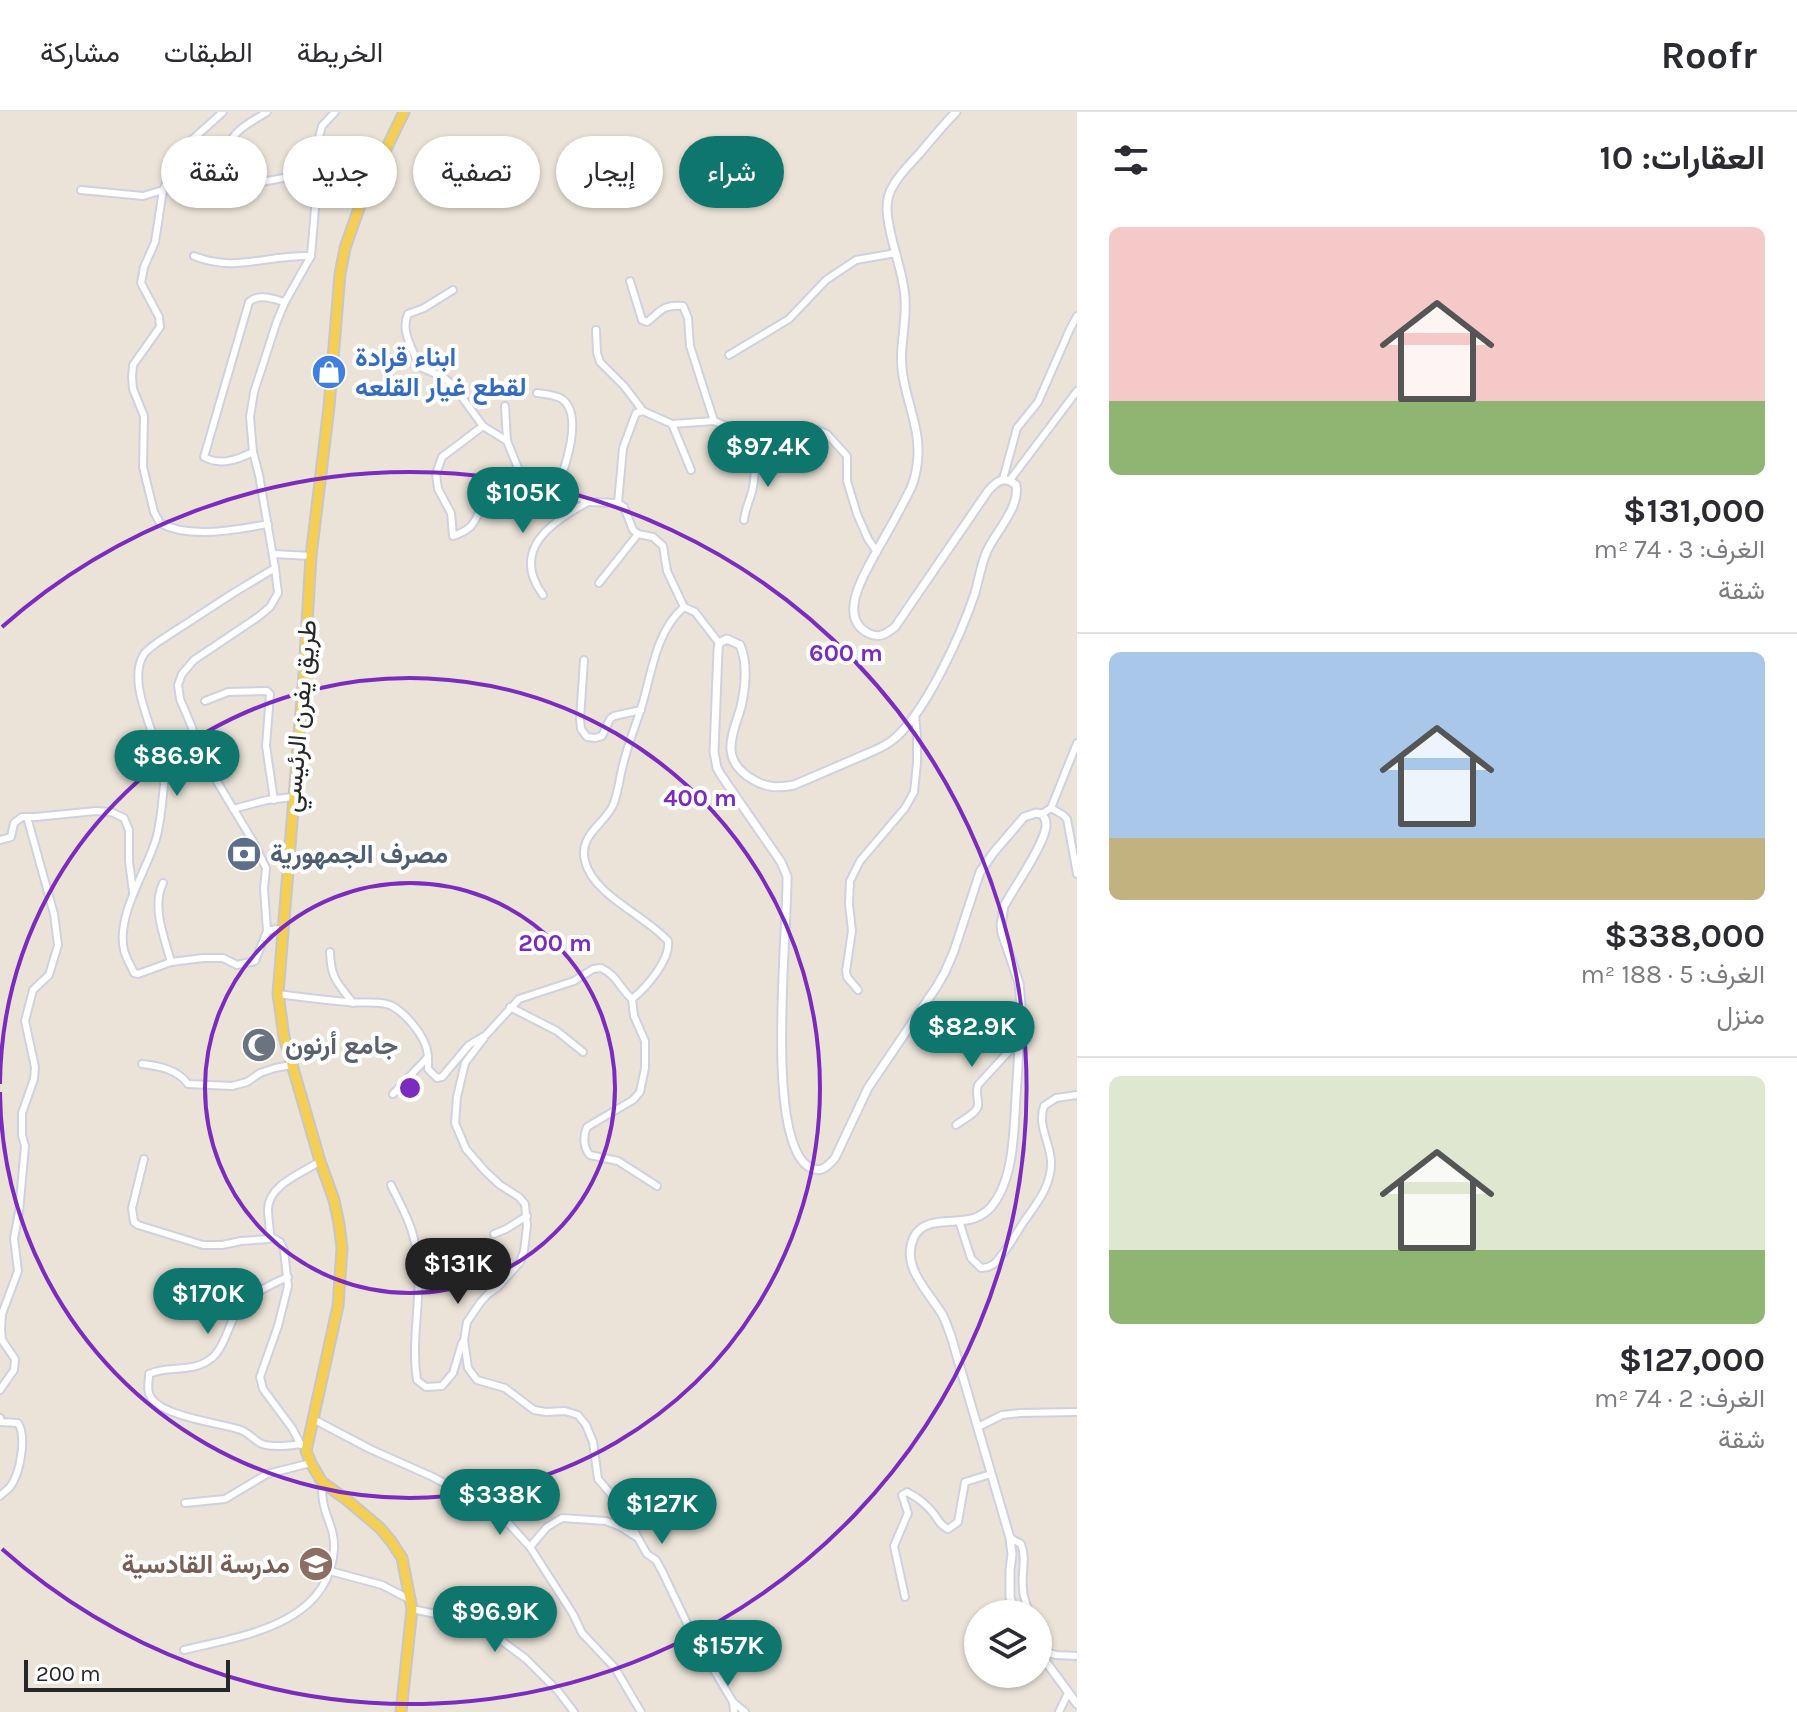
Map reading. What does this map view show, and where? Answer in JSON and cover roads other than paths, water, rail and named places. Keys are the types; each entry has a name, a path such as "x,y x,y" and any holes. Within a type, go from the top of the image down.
{"main road":[{"name":"طريق يفرن الرئيسي","path":"392,136 404,112"},
{"name":"طريق يفرن الرئيسي","path":"303,1448 313,1419 338,1306 342,1248 334,1200 291,1065 278,994 311,556 329,407 340,274 345,248 359,208"},
{"path":"303,1448 322,1482 380,1528 402,1558 411,1604 401,1712"}],"street":[{"path":"196,136 223,112"},
{"path":"233,136 267,112"},
{"path":"319,136 322,126 335,112"},
{"path":"956,112 907,166 889,194 887,207 903,276 906,320 900,361 918,431 919,448 913,485 858,587 854,612 865,633 885,635 895,627 988,491 996,482 1006,479 1077,391"},
{"path":"81,190 143,196 161,191"},
{"path":"161,203 155,242 141,283 159,317 160,327 133,365 132,377 133,389 144,416 143,467 154,512 160,523 170,528 230,531 268,524"},
{"path":"275,568 146,650 141,660 141,701 163,764 164,780 156,839 125,922 124,948 134,973 171,962 203,958 223,958 237,965 255,961 267,931 266,868 201,755 180,699 178,685 182,674 194,660 270,607 278,593 275,568 273,554 268,524 253,452 250,417 254,392 285,302 311,256 315,208"},
{"path":"729,355 789,319 826,280 856,260 896,253"},
{"path":"194,256 209,262 228,264 295,255 311,256"},
{"path":"630,281 642,320 647,322 664,307 683,306 688,318 690,346 714,421"},
{"path":"453,290 408,314 406,335 420,367 453,385 483,426 507,441"},
{"path":"253,452 224,462 204,457 249,302 262,297 285,302"},
{"path":"1006,479 1017,428 1038,402 1077,316"},
{"path":"596,330 600,362 643,411 672,424 714,421 741,432 760,448"},
{"path":"537,393 562,399 571,415 571,447 557,487"},
{"path":"505,406 507,441 522,478"},
{"path":"618,503 623,448 636,413 643,411"},
{"path":"672,424 691,470"},
{"path":"483,426 442,457 436,474 438,489 451,513 453,536 465,532 475,523 485,503 494,495 528,475 534,475 588,502 618,503 624,507 629,523 638,534 653,537 663,546 667,571 684,607 695,612 719,643 714,752 717,768 781,862 787,876 782,1069 786,1119 795,1148 807,1166 814,1170 821,1170 835,1158 868,1088 937,986 954,951 980,872 1024,817 1042,814 1051,808 1077,743"},
{"path":"760,448 808,430 827,434 847,456 847,481 857,514 877,552"},
{"path":"744,520 760,448"},
{"path":"719,643 727,639 737,643 743,655 744,690 731,752 733,760 749,778 771,787 794,785 888,743 915,715 934,685 965,619 986,553 1017,494 1016,485 1006,479"},
{"path":"543,595 534,583 531,570 533,546 568,513 588,502"},
{"path":"599,583 638,534"},
{"path":"273,554 311,556"},
{"path":"632,999 651,980 667,955 668,941 594,880 583,857 584,848 588,836 607,816 614,803 648,678 660,645 676,614 684,607"},
{"path":"584,660 580,719 581,729 587,737 602,736 614,716 641,710"},
{"path":"205,701 228,692 267,691 270,694 266,746 274,800"},
{"path":"858,990 846,971 852,931 850,881 860,861 905,808 914,792 917,763 915,715"},
{"path":"233,809 293,797"},
{"path":"1051,808 1063,815 1069,825 1077,874"},
{"path":"0,840 11,837 15,821 19,818 105,811 124,818 129,830 133,896"},
{"path":"1011,1600 1010,1538 944,1318 915,1276 911,1252 913,1238 920,1229 928,1224 977,1217 994,1205 1004,1182 1013,1144 1021,992 1002,933 1002,915 1004,906 1042,840 1046,822 1042,814"},
{"path":"0,1390 14,1370 15,1359 2,1340 2,1314 18,1271 14,1238 25,1146 22,1113 35,1067 25,1021 33,990 49,975 58,945 54,914 27,817"},
{"path":"163,883 158,904 171,962"},
{"path":"267,931 283,928"},
{"path":"330,952 334,980 353,1003"},
{"path":"657,1186 618,1161 590,1155 585,1146 587,1127 633,1100 640,1092 645,1068 645,1041 634,1016 632,999 614,975 601,968 593,969 574,981 519,999 465,1063 457,1097 455,1123 466,1149 493,1178 519,1197 525,1204 527,1216 520,1262 472,1313 464,1330 468,1368 477,1380 505,1388 534,1410 565,1411 578,1415 586,1425 593,1442 598,1479 623,1508 647,1554 656,1560 695,1640 733,1702 734,1712"},
{"path":"278,994 392,1006 402,1013 426,1044 428,1069 437,1078 442,1077 469,1045 486,1035"},
{"path":"510,1007 557,1031 583,1052"},
{"path":"956,1125 975,1111 978,1085 1020,1039"},
{"path":"393,1094 428,1057"},
{"path":"142,1064 174,1072 188,1084 212,1086 232,1086 247,1082 260,1073 291,1065"},
{"path":"959,1221 971,1258 981,1268 994,1264 1036,1204 1050,1178 1050,1151 1041,1120 1044,1106 1056,1098 1077,1095"},
{"path":"144,1159 132,1208 134,1222 138,1225 203,1245 251,1242 270,1236"},
{"path":"270,1236 268,1206 273,1194 281,1185 320,1161"},
{"path":"391,1185 410,1224 417,1250 419,1285 414,1340 417,1380 426,1387 442,1386 453,1373 464,1340"},
{"path":"494,1234 527,1216"},
{"path":"270,1236 280,1242 284,1250 288,1286 260,1377 263,1389 303,1448"},
{"path":"288,1277 273,1283 244,1303 211,1359 197,1367 158,1370 149,1374 148,1392 153,1401 169,1409 243,1430 262,1444 303,1448"},
{"path":"978,1427 1002,1415 1077,1412"},
{"path":"0,1418 1,1422 18,1423 22,1428 18,1470 11,1486 0,1496"},
{"path":"313,1419 498,1512 530,1547 582,1633 615,1668 641,1712"},
{"path":"185,1503 225,1499 267,1474 311,1463"},
{"path":"905,1597 894,1546 908,1513 903,1493 916,1498 948,1529 958,1522 965,1482 991,1474"},
{"path":"184,1650 263,1631 294,1614 315,1597 330,1571 334,1550 334,1531 323,1502 322,1482"},
{"path":"530,1547 547,1527 562,1518 606,1521 638,1538"},
{"path":"1010,1538 1023,1548 1023,1588 1026,1600"},
{"path":"330,1571 382,1585 411,1604 478,1623 526,1659 574,1712"},
{"path":"1052,1654 1077,1656"},
{"path":"1052,1671 1077,1704"},
{"path":"1059,1712 1068,1693"},
{"path":"733,1702 745,1712"}],"place":[{"name":"ابناء قرادة لقطع غيار القلعه","path":"329,372"},
{"name":"مصرف الجمهورية","path":"244,854"},
{"name":"جامع أرنون","path":"259,1045"},
{"name":"مدرسة القادسية","path":"316,1564"}]}
